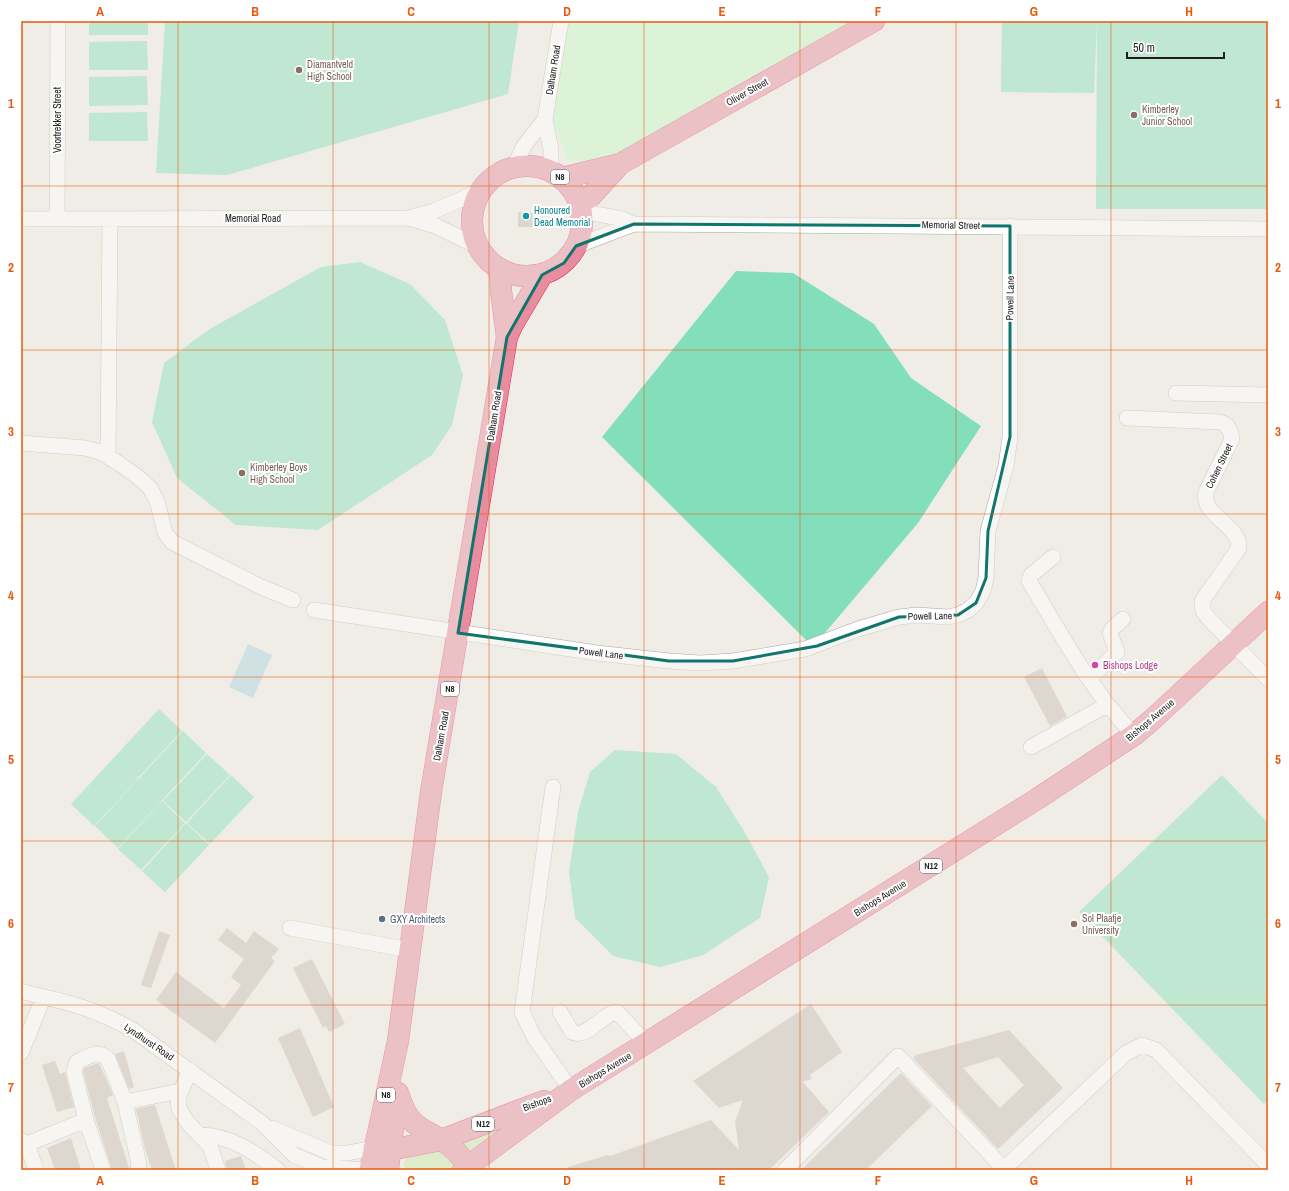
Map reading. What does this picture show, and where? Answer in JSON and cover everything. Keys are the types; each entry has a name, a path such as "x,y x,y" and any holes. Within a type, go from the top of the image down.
{"highway":[{"name":"Oliver Street","path":"580,208 620,164 874,21"},
{"name":"Oliver Street","path":"556,175 620,164"},
{"name":"N8","path":"514,167 539,167 556,175 572,190 580,208 581,229 576,246 564,262 542,275 521,276 500,270 486,259 477,246 473,235 472,212 480,191 494,176 514,167"},
{"name":"Dalham Road","path":"500,270 507,337"},
{"name":"Dalham Road","path":"383,1148 431,792 507,337 542,275"},
{"name":"Bishops Avenue","path":"571,1090 1037,799 1134,735 1154,719 1268,612"},
{"name":"Dalham Road","path":"383,1148 397,1093 398,1041"},
{"name":"Bishops","path":"383,1148 441,1140 571,1090"},
{"name":"Bishops","path":"468,1168 571,1090"},
{"path":"397,1093 405,1114 412,1122 423,1131 441,1140 454,1149 468,1168"},
{"name":"N8","path":"370,1170 383,1148"},
{"name":"N8","path":"383,1148 388,1170"}],"street":[{"name":"Voortrekker Street","path":"57,219 58,21"},
{"name":"Dalham Road","path":"556,175 544,119 561,21"},
{"name":"Dalham Road","path":"514,167 524,146 544,119"},
{"name":"Memorial Road","path":"21,218 408,218 434,211 480,191"},
{"name":"Memorial Street","path":"580,208 634,224 1268,229"},
{"path":"108,456 110,218"},
{"path":"408,218 436,226 477,246"},
{"name":"Memorial Street","path":"576,246 634,224"},
{"name":"Powell Lane","path":"314,610 458,633 669,661 733,661 818,646 858,629 899,617 917,615 947,617 958,615 968,610 976,602 982,591 986,578 988,532 1006,466 1010,437 1010,226"},
{"path":"1176,393 1268,395"},
{"name":"Cohen Street","path":"1127,418 1220,422 1224,423 1230,430 1232,439 1206,492 1205,500 1209,507 1237,537 1239,548 1202,601 1202,605 1205,615 1268,679"},
{"path":"21,443 85,448 108,456 138,477 150,488 156,501 165,533 172,542 259,586 293,600"},
{"path":"1054,557 1030,575 1029,581 1089,679 1107,705 1134,735"},
{"path":"1089,679 1117,652 1110,633 1123,618"},
{"path":"1030,747 1107,705"},
{"path":"553,787 522,1012 534,1037 571,1090"},
{"path":"290,928 410,950"},
{"name":"Lyndhurst Road","path":"21,991 43,998 75,1004 119,1022 190,1070 262,1123 294,1155 304,1161 322,1167 366,1170"},
{"path":"21,1053 43,998"},
{"path":"560,1012 574,1034 584,1032 612,1013 617,1012 646,1044"},
{"path":"785,1170 898,1056 1004,1169 1126,1053 1142,1045 1156,1050 1268,1165"},
{"path":"103,1170 86,1120 74,1071 77,1062 97,1054 105,1055 111,1065 124,1102 139,1164 138,1170"},
{"path":"190,1070 178,1098 179,1109 188,1123 210,1146 218,1170"},
{"path":"124,1102 180,1091"},
{"path":"36,1170 24,1142 86,1120"},
{"name":"Lyndhurst Road","path":"262,1123 332,1153 347,1153 383,1148"},
{"path":"200,1135 221,1138 247,1148 278,1170"}],"highlighted area":[{"path":"634,224 1010,226 1010,437 988,531 986,578 976,603 958,615 899,617 817,646 733,661 669,661 458,633 507,337 542,275 564,263 576,246"}],"green space":[{"path":"89,21 148,21 148,35 89,35"},
{"path":"165,21 519,21 508,94 227,175 156,173"},
{"path":"567,21 859,21 607,165 568,161 552,118"},
{"path":"1002,21 1097,21 1094,93 1001,92"},
{"name":"Kimberley Junior School","path":"1097,21 1268,21 1268,209 1096,209"},
{"path":"147,41 148,70 89,70 89,42"},
{"path":"147,76 148,105 89,106 89,77"},
{"path":"147,112 148,141 89,141 89,113"},
{"path":"360,262 410,284 445,320 463,375 452,425 432,455 318,530 236,525 177,478 152,422 164,363 208,330 321,267"},
{"path":"736,271 793,273 874,324 911,378 981,426 918,523 813,647 602,437"},
{"path":"159,709 182,731 138,778 134,774 138,779 94,826 71,804"},
{"path":"183,731 206,753 118,848 95,826"},
{"path":"615,750 676,754 716,787 744,831 769,877 760,918 703,955 660,967 613,956 575,918 569,872 578,812 590,772"},
{"path":"207,754 230,775 186,822 163,801"},
{"path":"231,775 254,797 210,844 187,823"},
{"path":"1222,775 1268,823 1268,1100 1264,1104 1079,912"},
{"path":"162,801 185,823 141,870 118,849"},
{"path":"186,823 209,845 165,892 142,871"},
{"path":"528,1116 453,1170 407,1170 403,1165 407,1155"}],"water":[{"path":"248,644 272,655 253,698 229,687"}],"building":[{"name":"Honoured Dead Memorial","path":"518,212 533,213 533,227 518,227"},
{"path":"1042,668 1067,717 1050,726 1024,677"},
{"path":"227,928 246,943 254,931 279,949 271,958 275,961 215,1043 156,1000 176,972 224,1008 241,985 231,977 244,959 218,940"},
{"path":"159,931 170,935 151,988 141,985"},
{"path":"312,959 345,1024 329,1032 326,1026 323,1028 293,968"},
{"path":"811,1004 842,1052 810,1075 812,1079 803,1082 829,1112 769,1170 568,1170 568,1167 608,1155 610,1156 711,1120 739,1150 735,1122 743,1100 719,1108 693,1081"},
{"path":"300,1028 334,1107 313,1117 278,1038"},
{"path":"1009,1030 1063,1088 998,1149 913,1058 916,1055","holes":["998,1057 1024,1085 1000,1108 963,1068"]},
{"path":"124,1051 134,1087 129,1089 115,1054"},
{"path":"55,1061 60,1074 65,1072 74,1107 57,1112 42,1065"},
{"path":"99,1063 113,1095 107,1098 129,1168 123,1170 112,1170 95,1117 83,1071 84,1068"},
{"path":"901,1073 932,1106 866,1170 801,1170"},
{"path":"155,1105 176,1170 152,1170 145,1149 136,1109"},
{"path":"71,1138 81,1170 55,1170 47,1148"},
{"path":"241,1156 246,1170 227,1170 225,1161"}],"place":[{"name":"Diamantveld High School","path":"299,70"},
{"name":"Kimberley Junior School","path":"1134,115"},
{"name":"Honoured Dead Memorial","path":"526,216"},
{"name":"Kimberley Boys High School","path":"242,473"},
{"name":"Bishops Lodge","path":"1095,665"},
{"name":"GXY Architects","path":"382,919"},
{"name":"Sol Plaatje University","path":"1074,924"}]}
